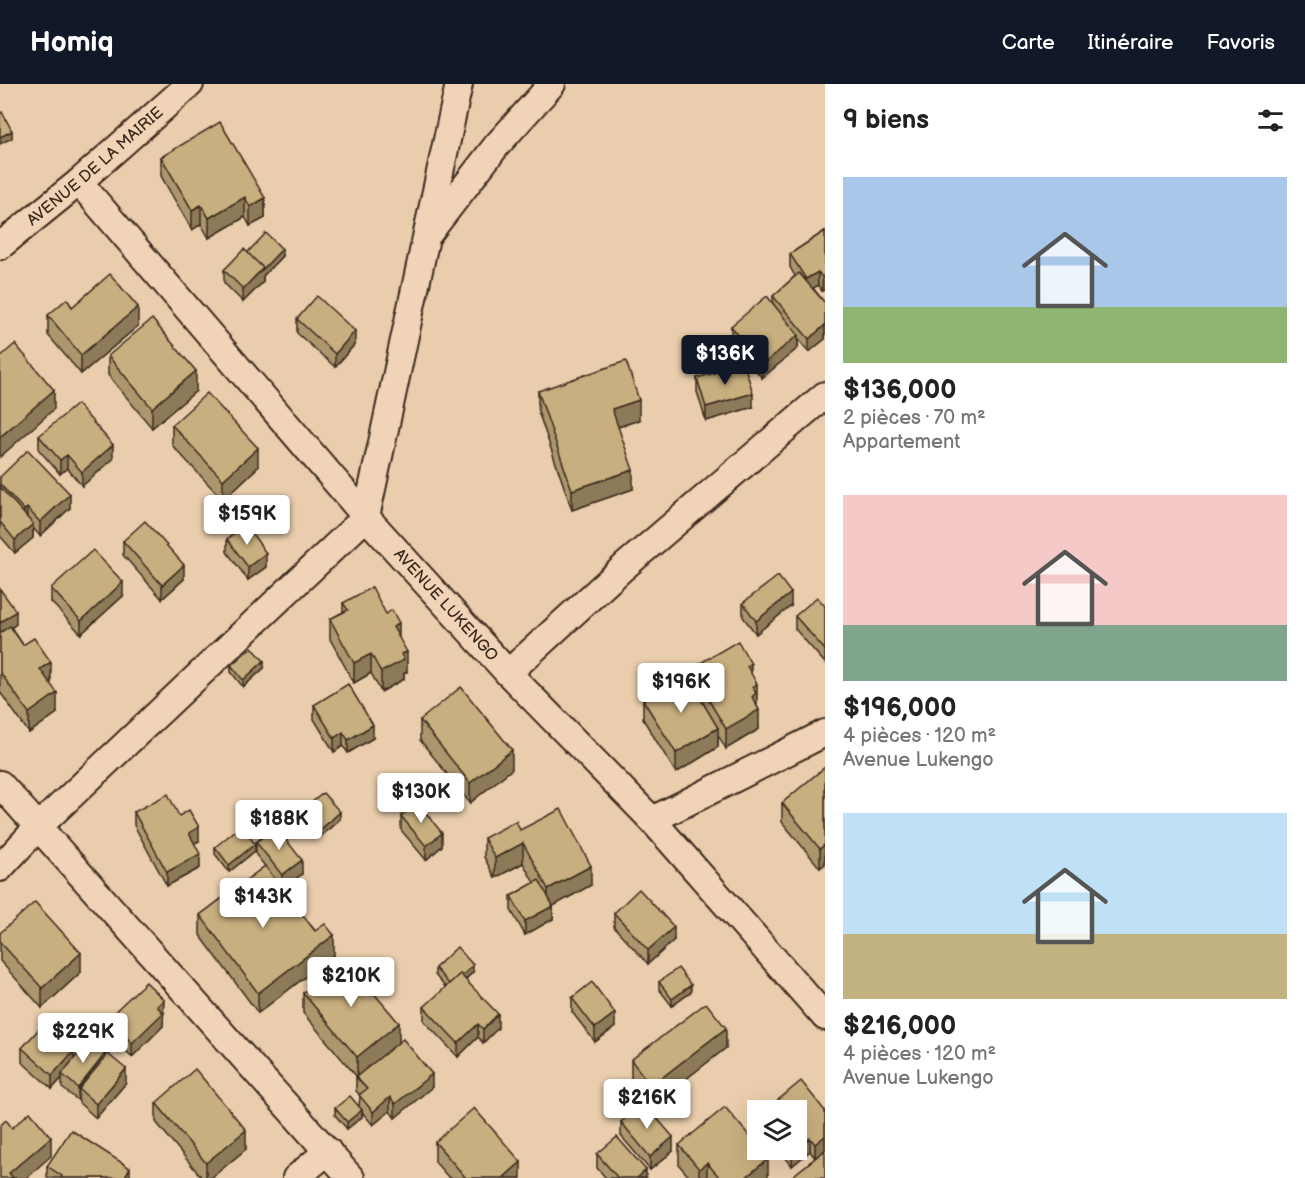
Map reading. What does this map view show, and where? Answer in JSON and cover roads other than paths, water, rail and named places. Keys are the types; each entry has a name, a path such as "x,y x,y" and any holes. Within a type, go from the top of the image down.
{"street":[{"name":"AVENUE DE LA MAIRIE","path":"0,246 79,182 190,84"},
{"path":"0,868 38,827 366,517 459,84"},
{"path":"425,238 497,145 552,84"},
{"name":"AVENUE LUKENGO","path":"79,182 366,517 508,673 652,820 825,1017"},
{"path":"508,673 625,566 825,395"},
{"path":"652,820 825,734"},
{"path":"0,784 351,1178"},
{"path":"296,1178 328,1152"}]}
